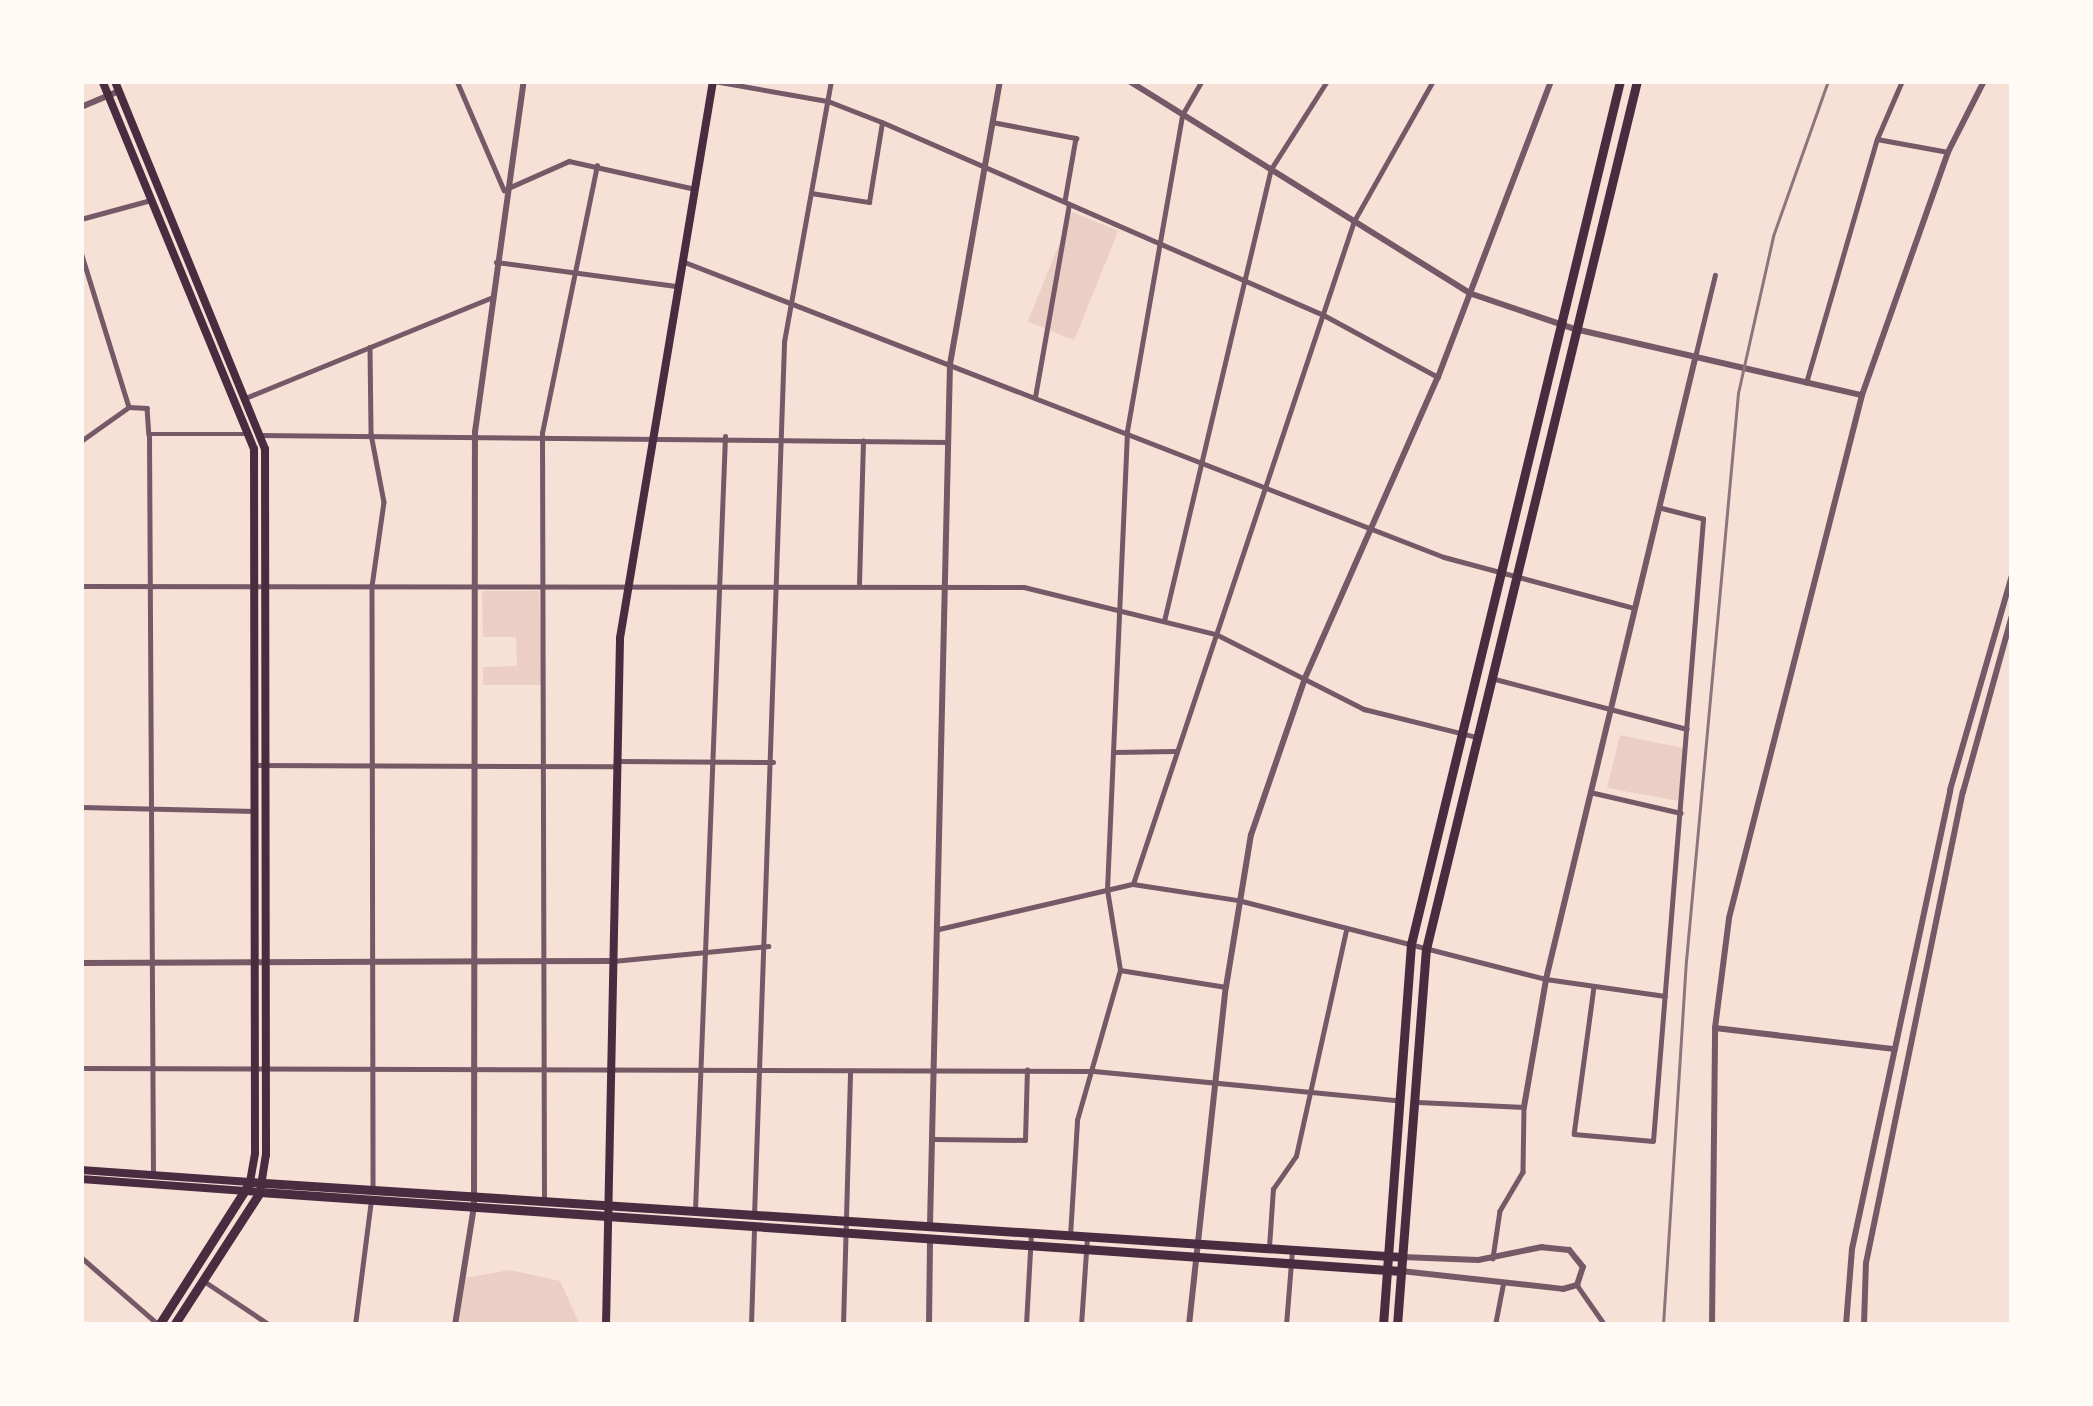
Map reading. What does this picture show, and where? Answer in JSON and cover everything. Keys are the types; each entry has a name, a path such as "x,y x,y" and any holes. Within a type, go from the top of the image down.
{"highway":[{"path":"1383,1325 1411,944 1620,81"},
{"path":"1397,1325 1426,949 1637,81"},
{"path":"174,1325 254,1187 1292,1256 1402,1257"},
{"path":"474,1201 695,1210 754,1220"},
{"path":"1031,1238 1070,1235 1086,1243"},
{"path":"1194,1250 1269,1249 1402,1271"},
{"path":"159,1325 199,1278"}],"main road":[{"path":"102,81 151,200 261,435 260,1068 254,1187"},
{"path":"607,1325 617,764 625,583 713,81"},
{"path":"117,86 242,400 250,434 260,586"},
{"path":"260,765 255,811 260,962"},
{"path":"81,1170 254,1187"},
{"path":"81,1179 254,1187"}],"street":[{"path":"457,81 504,190"},
{"path":"455,1325 474,1201 475,432 504,190 524,81"},
{"path":"713,81 828,100 883,122 1322,314 1438,377"},
{"path":"752,1325 781,438 792,302 831,81"},
{"path":"929,1325 950,364 1000,81"},
{"path":"1129,81 1469,293 1575,329 1862,395"},
{"path":"1070,1235 1077,1120 1120,970 1107,890 1127,431 1182,115 1202,81"},
{"path":"1164,621 1271,169 1327,81"},
{"path":"1133,884 1354,220 1433,81"},
{"path":"1190,1325 1194,1250 1238,899 1305,678 1438,377 1551,81"},
{"path":"1806,383 1876,139 1902,81"},
{"path":"1712,1325 1715,1028 1729,918 1862,395 1948,152 1984,81"},
{"path":"81,107 117,86"},
{"path":"811,194 869,202 883,122"},
{"path":"992,122 1076,138 1035,397"},
{"path":"1876,139 1948,152"},
{"path":"504,190 569,161 695,189"},
{"path":"544,1201 542,433 597,166"},
{"path":"81,219 151,200"},
{"path":"81,252 129,406"},
{"path":"682,261 1370,528 1500,572 1636,608"},
{"path":"496,262 677,286"},
{"path":"1493,1258 1500,1211 1523,1172 1524,1107 1546,979 1714,274"},
{"path":"242,400 491,298"},
{"path":"355,1325 372,1194 373,586 384,502 371,434 370,347"},
{"path":"81,441 129,406 147,409 153,1176"},
{"path":"149,434 475,432 948,442"},
{"path":"695,1210 718,761 725,437"},
{"path":"859,584 863,441"},
{"path":"1594,987 1574,1134 1653,1141 1703,519 1660,508"},
{"path":"1846,1325 1852,1249 1956,768 2012,575"},
{"path":"81,586 1024,587 1216,634 1364,709 1477,737"},
{"path":"1864,1325 1866,1263 1963,792 2012,615"},
{"path":"1489,678 1687,729"},
{"path":"1114,752 1177,752"},
{"path":"260,765 773,762"},
{"path":"1590,792 1682,812"},
{"path":"81,807 255,811"},
{"path":"938,930 1133,884 1238,899 1546,979 1665,996"},
{"path":"1269,1249 1273,1190 1294,1163 1346,930"},
{"path":"81,963 613,961 767,946"},
{"path":"1120,970 1226,986"},
{"path":"1715,1028 1895,1048"},
{"path":"81,1068 1094,1071 1216,1079 1310,1096 1397,1100"},
{"path":"933,1139 1025,1140 1027,1070"},
{"path":"843,1325 850,1071"},
{"path":"1413,1102 1524,1107"},
{"path":"1026,1325 1031,1238"},
{"path":"1081,1325 1086,1243"},
{"path":"1402,1257 1493,1258 1516,1246 1569,1250 1583,1262 1577,1285 1605,1325"},
{"path":"1286,1325 1292,1256"},
{"path":"81,1257 159,1325"},
{"path":"1402,1271 1503,1284 1577,1285"},
{"path":"199,1278 270,1325"},
{"path":"1496,1325 1503,1284"}],"shaded area":[{"path":"1072,212 1118,231 1074,340 1028,321"},
{"path":"482,591 539,591 542,685 483,685 483,667 517,666 516,637 483,637"},
{"path":"1620,735 1683,748 1679,801 1607,788"},
{"path":"510,1270 560,1281 580,1325 452,1325 464,1278"}],"railway":[{"path":"1663,1325 1686,961 1738,393 1773,236 1828,81"}]}
